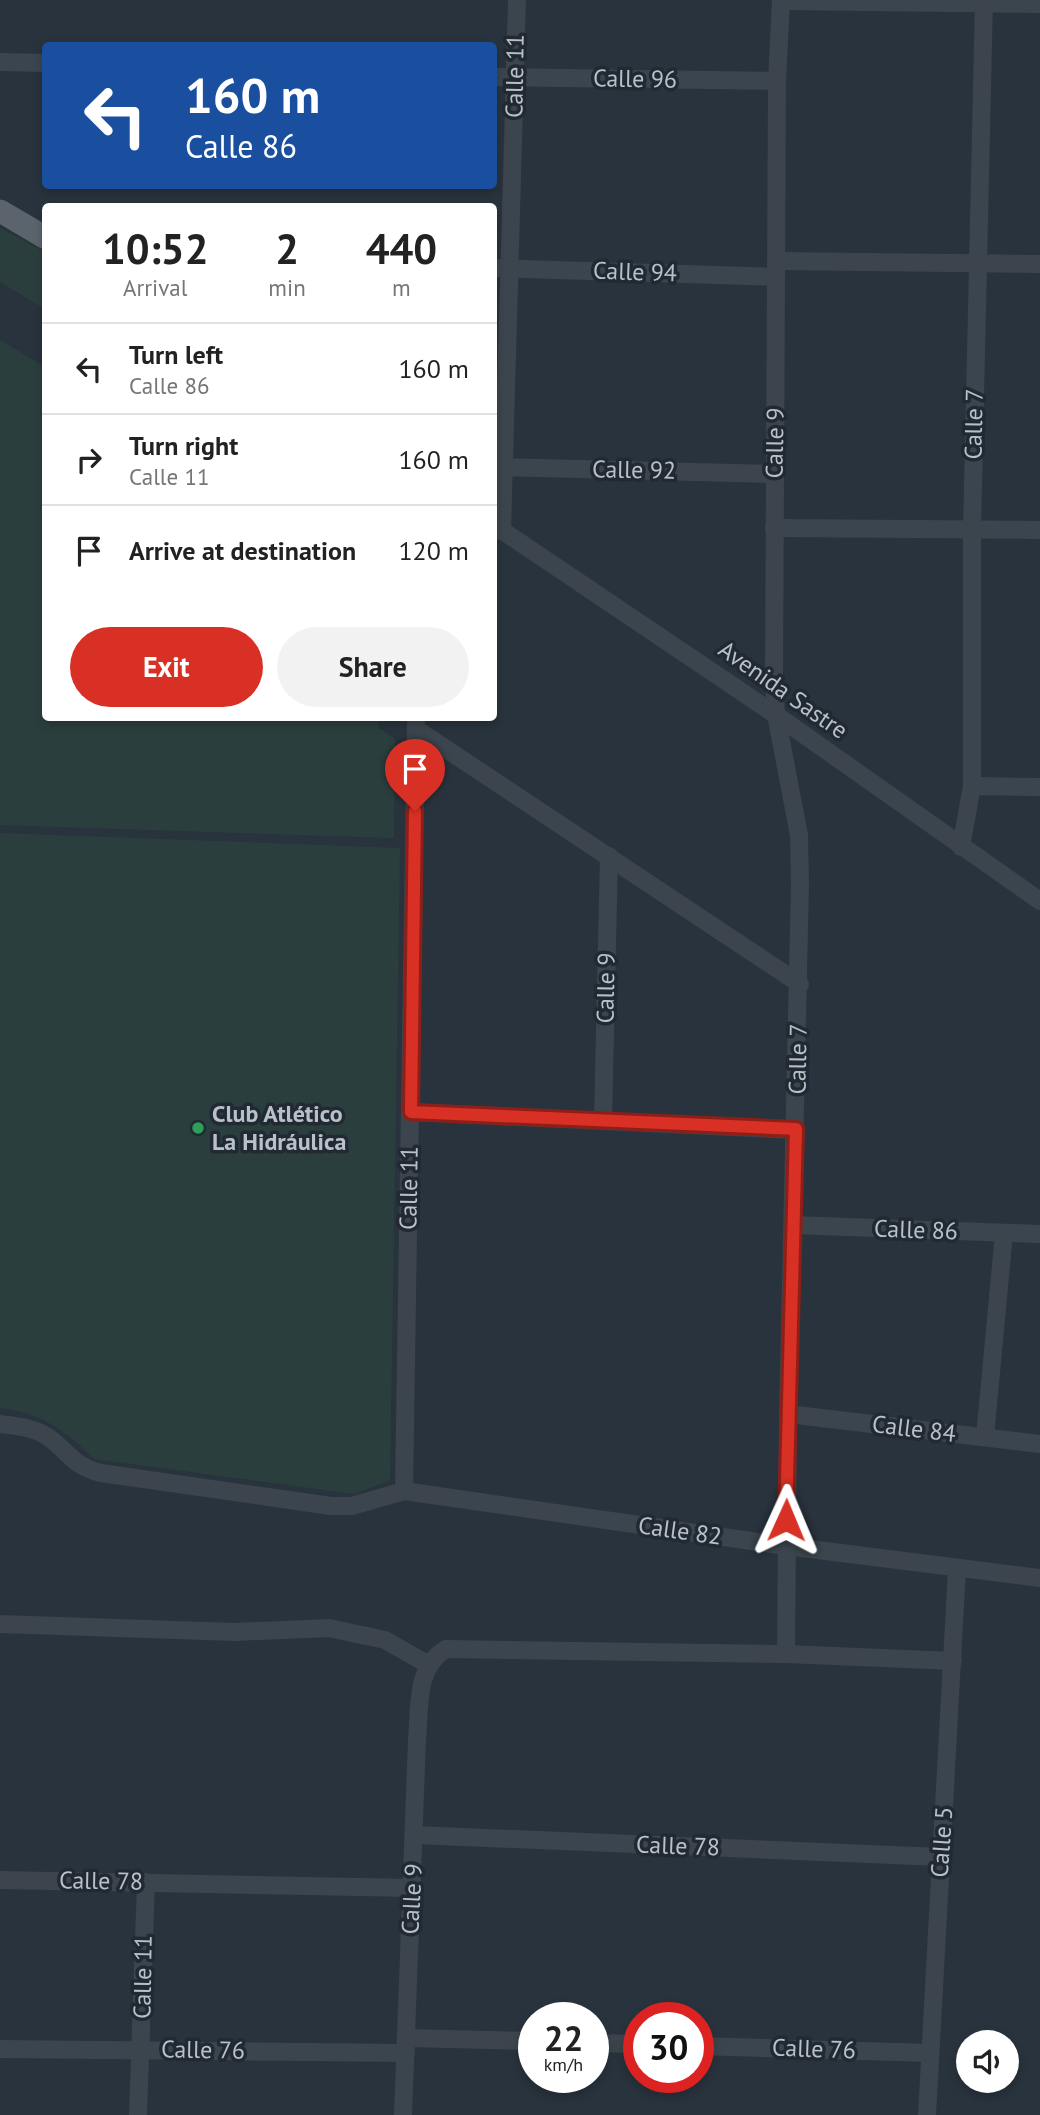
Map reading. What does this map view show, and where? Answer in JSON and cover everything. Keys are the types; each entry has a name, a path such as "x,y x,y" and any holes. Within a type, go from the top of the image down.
{"main road":[{"path":"0,211 42,236"}],"street":[{"name":"Calle 11","path":"498,528 502,268 515,78 517,0"},
{"path":"781,0 984,1 1040,4"},
{"name":"Calle 9","path":"781,0 777,81 774,528 776,715 799,835 800,884"},
{"name":"Calle 7","path":"961,847 972,786 972,530 984,1"},
{"path":"0,62 42,63"},
{"name":"Calle 96","path":"497,77 777,81"},
{"name":"Calle 94","path":"502,268 777,269 977,262 1040,264"},
{"name":"Calle 92","path":"499,467 775,474"},
{"name":"Avenida Sastre","path":"498,528 776,715 1040,901"},
{"path":"774,528 1040,530"},
{"name":"Calle 11","path":"404,1492 416,723"},
{"path":"416,723 800,984"},
{"path":"972,786 1040,787"},
{"name":"Calle 9","path":"603,1121 609,856"},
{"name":"Calle 7","path":"786,1654 788,1414 800,984 800,884"},
{"path":"411,1112 796,1129"},
{"name":"Calle 86","path":"793,1225 1040,1234"},
{"path":"985,1437 1003,1233"},
{"name":"Calle 84","path":"788,1414 1040,1444"},
{"path":"0,1423 29,1428 51,1438 81,1468 101,1473 331,1506 352,1506 404,1492"},
{"name":"Calle 82","path":"404,1492 786,1546 1040,1578"},
{"name":"Calle 5","path":"927,2115 957,1569"},
{"path":"0,1623 233,1632 329,1628 385,1640 429,1665 446,1649 786,1654 953,1661"},
{"name":"Calle 9","path":"402,2115 422,1683 429,1665"},
{"name":"Calle 78","path":"416,1835 940,1857"},
{"name":"Calle 78","path":"0,1880 412,1888"},
{"name":"Calle 11","path":"138,2115 146,1882"},
{"name":"Calle 76","path":"0,2049 141,2050 518,2042"},
{"name":"Calle 76","path":"714,2046 930,2053"}],"shaded area":[{"path":"0,228 42,250 42,307 0,282"},
{"path":"0,340 42,365 42,721 379,721 379,728 395,739 394,838 0,825"},
{"name":"Club Atlético La Hidráulica","path":"0,833 400,848 390,1480 355,1494 94,1459 52,1424 15,1410 0,1408"}],"place":[{"name":"Club Atlético La Hidráulica","path":"198,1128"}],"route":[{"path":"415,811 411,1112 796,1129 786,1520"}]}
